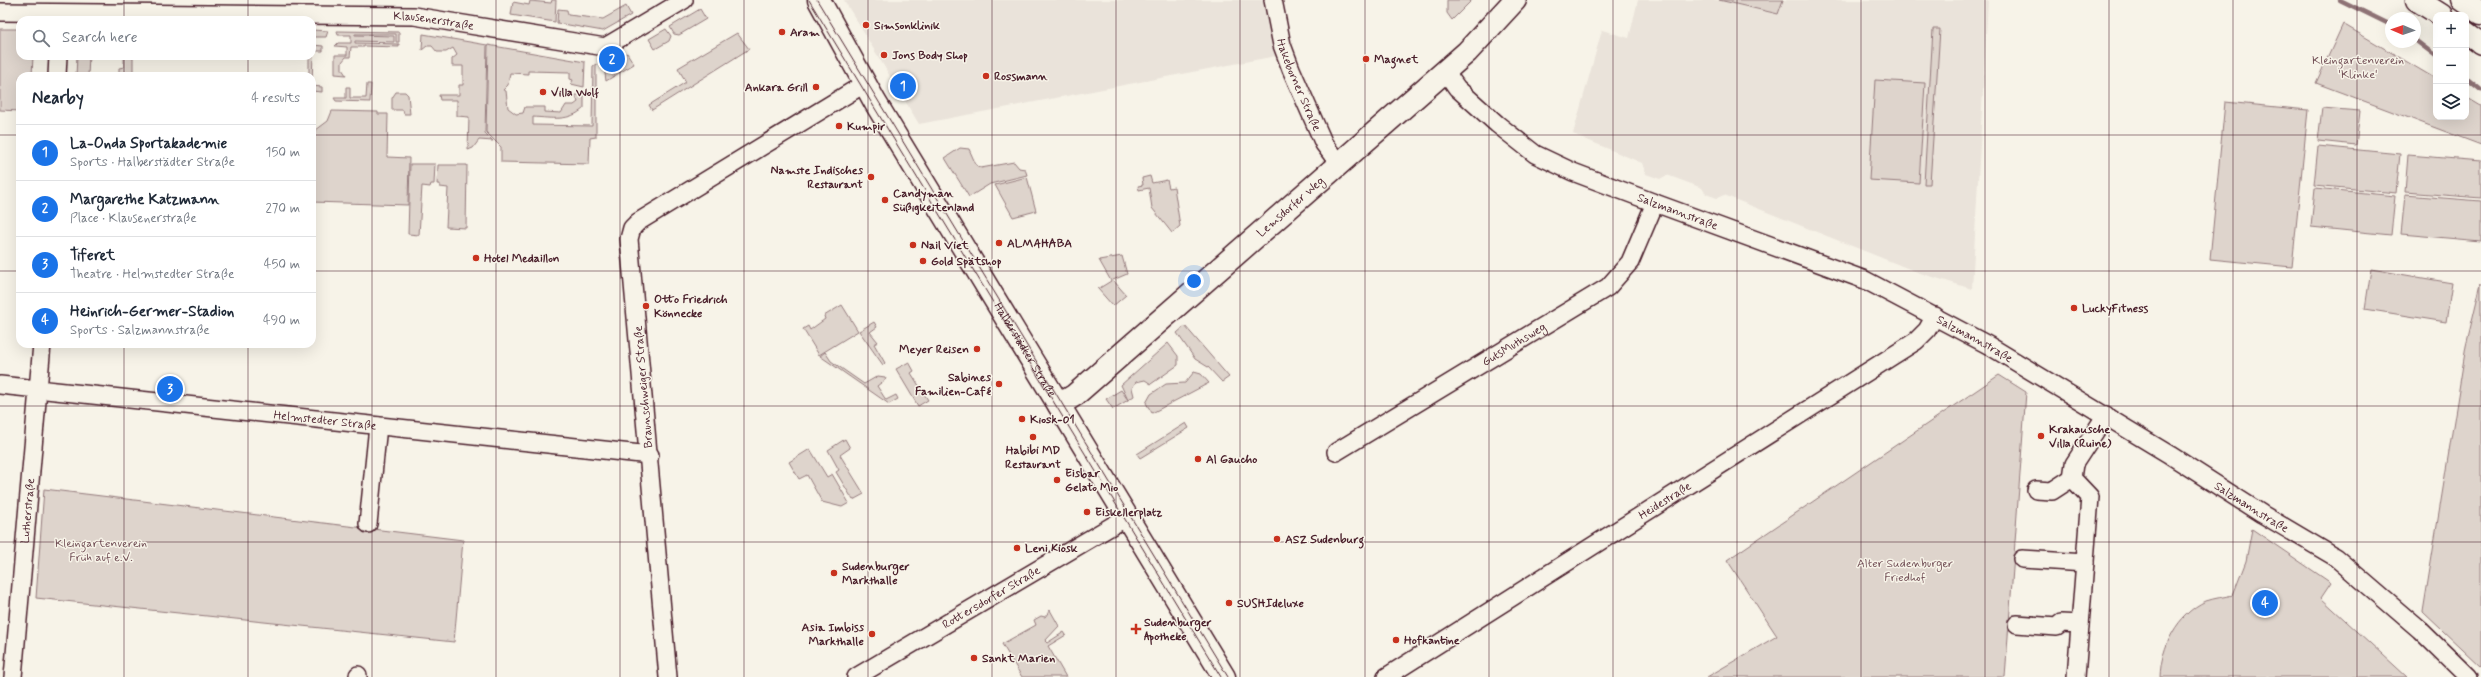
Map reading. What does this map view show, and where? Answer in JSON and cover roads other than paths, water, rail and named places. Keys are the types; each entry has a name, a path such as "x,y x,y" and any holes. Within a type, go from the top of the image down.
{"main road":[{"name":"Halberstädter Straße","path":"807,0 864,84"},
{"name":"Halberstädter Straße","path":"818,0 864,84 1224,677"},
{"name":"Lemsdorfer Weg","path":"1059,405 1075,395 1467,52 1515,0"},
{"path":"2417,0 2436,12"},
{"path":"2462,0 2481,13"},
{"path":"2469,34 2481,43"}],"street":[{"name":"Klausenerstraße","path":"0,12 60,16 414,16 605,47 684,0"},
{"name":"Hakeborner Straße","path":"1273,0 1282,45 1324,144 1339,164"},
{"path":"57,72 58,60"},
{"name":"Salzmannstraße","path":"1445,71 1457,88 1528,150 1573,172 1864,280 1936,316 2106,415 2228,491 2262,514 2335,557 2420,630 2468,677"},
{"name":"Braunschweiger Straße","path":"668,677 650,455 629,239 632,228 638,222 864,84"},
{"name":"GutsMuthsweg","path":"1336,452 1608,287 1630,262 1655,203"},
{"name":"Heidestraße","path":"1386,677 1916,341 1926,331 1936,316"},
{"name":"Lutherstraße","path":"13,677 42,348"},
{"name":"Helmstedter Straße","path":"0,386 650,455"},
{"path":"2036,490 2052,491 2072,478 2074,464 2106,415"},
{"path":"368,524 378,426"},
{"path":"2072,478 2090,497 2076,677"},
{"name":"Rottersdorfer Straße","path":"856,677 1127,517"},
{"path":"2022,559 2085,563"},
{"path":"2017,624 2057,627 2061,623 2080,624"}],"waterway":[{"path":"2340,0 2385,22"},
{"path":"2421,45 2433,54"},
{"path":"2469,80 2481,90"}],"tram line":[{"path":"809,0 1221,677"},
{"path":"817,0 1228,677"}],"place":[{"name":"Simsonklinik","path":"866,25"},
{"name":"Aram","path":"782,32"},
{"name":"Jons Body Shop","path":"884,55"},
{"name":"Margarethe Katzmann","path":"612,59"},
{"name":"Magnet","path":"1366,59"},
{"name":"Rossmann","path":"986,76"},
{"name":"La-Onda Sportakademie","path":"903,86"},
{"name":"Ankara Grill","path":"816,87"},
{"name":"Villa Wolf","path":"543,92"},
{"name":"Kumpir","path":"839,126"},
{"name":"Namste Indisches Restaurant","path":"871,177"},
{"name":"Candyman Süßigkeitenland","path":"885,200"},
{"name":"ALMAHABA","path":"999,243"},
{"name":"Nail Viet","path":"913,245"},
{"name":"Hotel Medaillon","path":"476,258"},
{"name":"Gold Spätshop","path":"923,261"},
{"name":"Otto Friedrich Könnecke","path":"646,306"},
{"name":"LuckyFitness","path":"2074,308"},
{"name":"Meyer Reisen","path":"977,349"},
{"name":"Sabines Familien-Café","path":"999,384"},
{"name":"Tiferet","path":"170,389"},
{"name":"Kiosk-01","path":"1022,419"},
{"name":"Krakausche Villa (Ruine)","path":"2041,436"},
{"name":"Habibi MD Restaurant","path":"1033,437"},
{"name":"Al Gaucho","path":"1198,459"},
{"name":"Eisbar Gelato Mio","path":"1057,480"},
{"name":"Eiskellerplatz","path":"1087,512"},
{"name":"ASZ Sudenburg","path":"1277,539"},
{"name":"Leni Kiosk","path":"1017,548"},
{"name":"Sudenburger Markthalle","path":"834,573"},
{"name":"SUSHIdeluxe","path":"1229,603"},
{"name":"Heinrich-Germer-Stadion","path":"2265,603"},
{"name":"Sudenburger Apotheke","path":"1136,629"},
{"name":"Asia Imbiss Markthalle","path":"872,634"},
{"name":"Hofkantine","path":"1396,640"},
{"name":"Sankt Marien","path":"974,658"}],"park label":[{"name":"Kleingartenverein 'Klinke'","path":"2358,67"},
{"name":"Kleingartenverein Früh auf e.V.","path":"101,550"},
{"name":"Alter Sudenburger Friedhof","path":"1905,570"}]}
